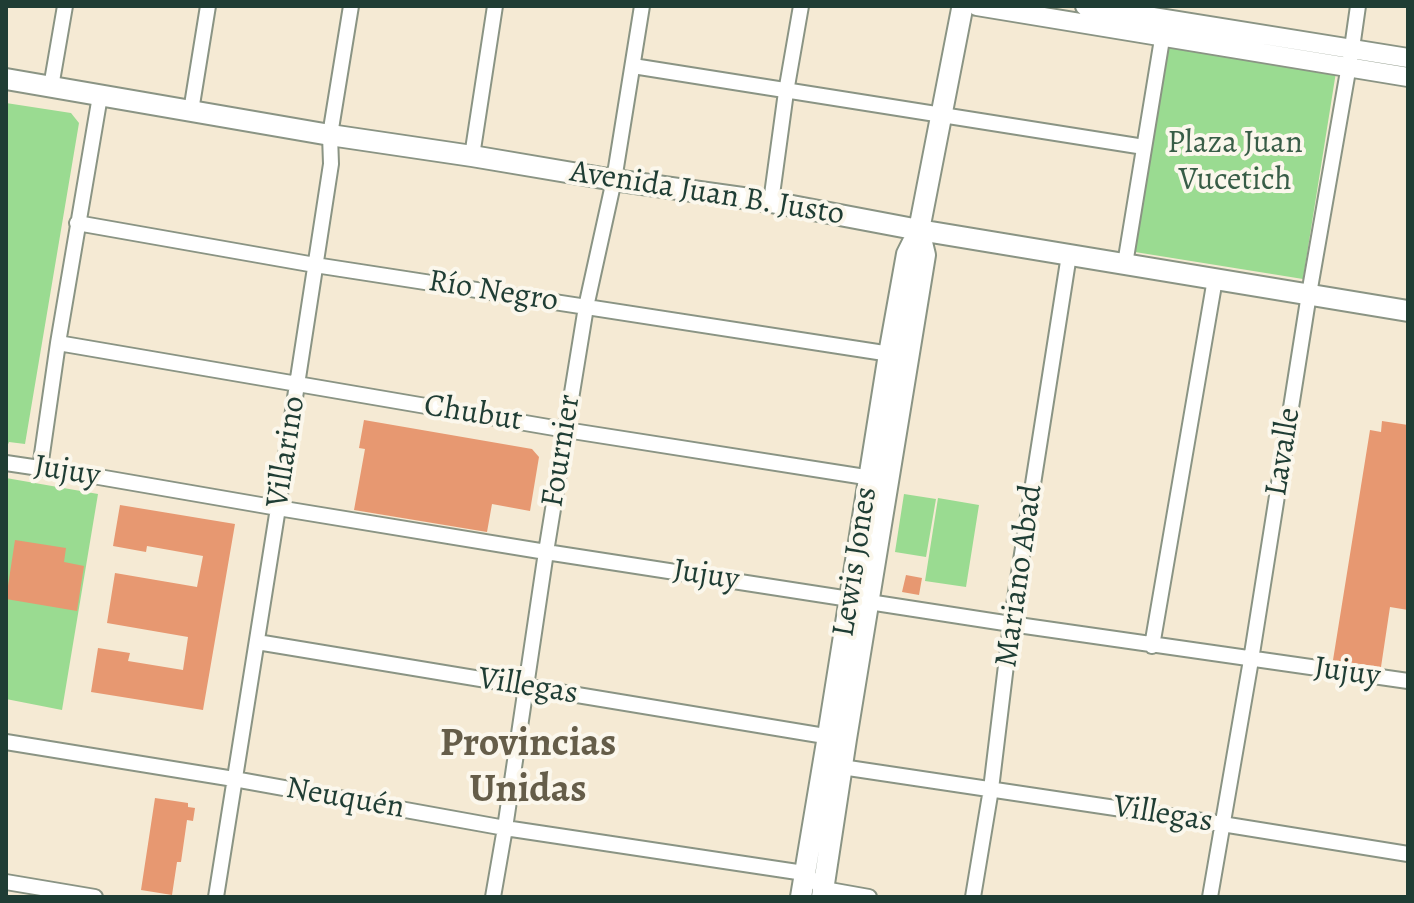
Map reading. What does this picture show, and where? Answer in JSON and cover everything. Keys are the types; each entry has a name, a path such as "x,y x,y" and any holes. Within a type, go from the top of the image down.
{"main road":[{"name":"Lewis Jones","path":"823,893 833,765 899,356 907,254 919,230 966,7"},
{"name":"Avenida Juan B. Justo","path":"6,79 330,135 771,202 919,230 1408,311"},
{"name":"Lewis Jones","path":"801,897 804,873 833,765"}],"street":[{"path":"51,87 65,6"},
{"path":"191,111 208,6"},
{"name":"Villarino","path":"216,897 331,164 330,135 351,6"},
{"path":"472,156 495,6"},
{"name":"Fournier","path":"493,897 586,307 614,180 642,6"},
{"path":"771,202 801,6"},
{"path":"1085,6 1164,28"},
{"name":"Lavalle","path":"1210,897 1358,6"},
{"path":"966,7 1164,28 1351,58 1408,58"},
{"path":"1125,264 1164,28"},
{"path":"1351,58 1408,77"},
{"path":"633,66 1144,147"},
{"path":"40,468 77,223 100,96"},
{"name":"Río Negro","path":"77,223 315,265 899,356"},
{"name":"Mariano Abad","path":"973,897 991,789 1011,624 1069,255"},
{"path":"1152,646 1215,279"},
{"name":"Chubut","path":"58,343 566,430 879,479"},
{"name":"Jujuy","path":"6,463 546,552 1152,646 1408,681"},
{"name":"Villegas","path":"257,642 837,738"},
{"name":"Neuquén","path":"6,742 505,828 804,873"},
{"name":"Villegas","path":"833,765 1408,854"},
{"path":"804,873 823,893 869,897"},
{"path":"6,882 95,897"}],"green space":[{"name":"Plaza Juan Vucetich","path":"1168,46 1336,72 1303,279 1135,252"},
{"path":"6,103 71,113 79,123 25,444 9,442 6,449"},
{"path":"6,478 98,494 62,710 6,699"},
{"path":"904,494 936,499 926,557 895,552"},
{"path":"938,498 979,505 966,587 925,581"}],"building":[{"path":"364,420 532,449 539,457 530,511 492,504 487,532 354,510 365,449 359,448"},
{"path":"1382,421 1408,425 1408,610 1390,607 1381,667 1333,660 1370,430 1381,432"},
{"path":"120,505 235,524 203,710 91,692 98,648 130,653 128,661 183,670 188,637 107,623 115,573 197,587 203,556 147,546 146,552 113,546"},
{"path":"15,540 66,548 64,562 84,566 77,611 6,599"},
{"path":"906,575 922,578 919,595 902,592"},
{"path":"155,798 188,803 188,807 195,808 193,821 187,820 172,895 141,890"}],"district":[{"name":"Provincias Unidas","path":"528,768"}]}
